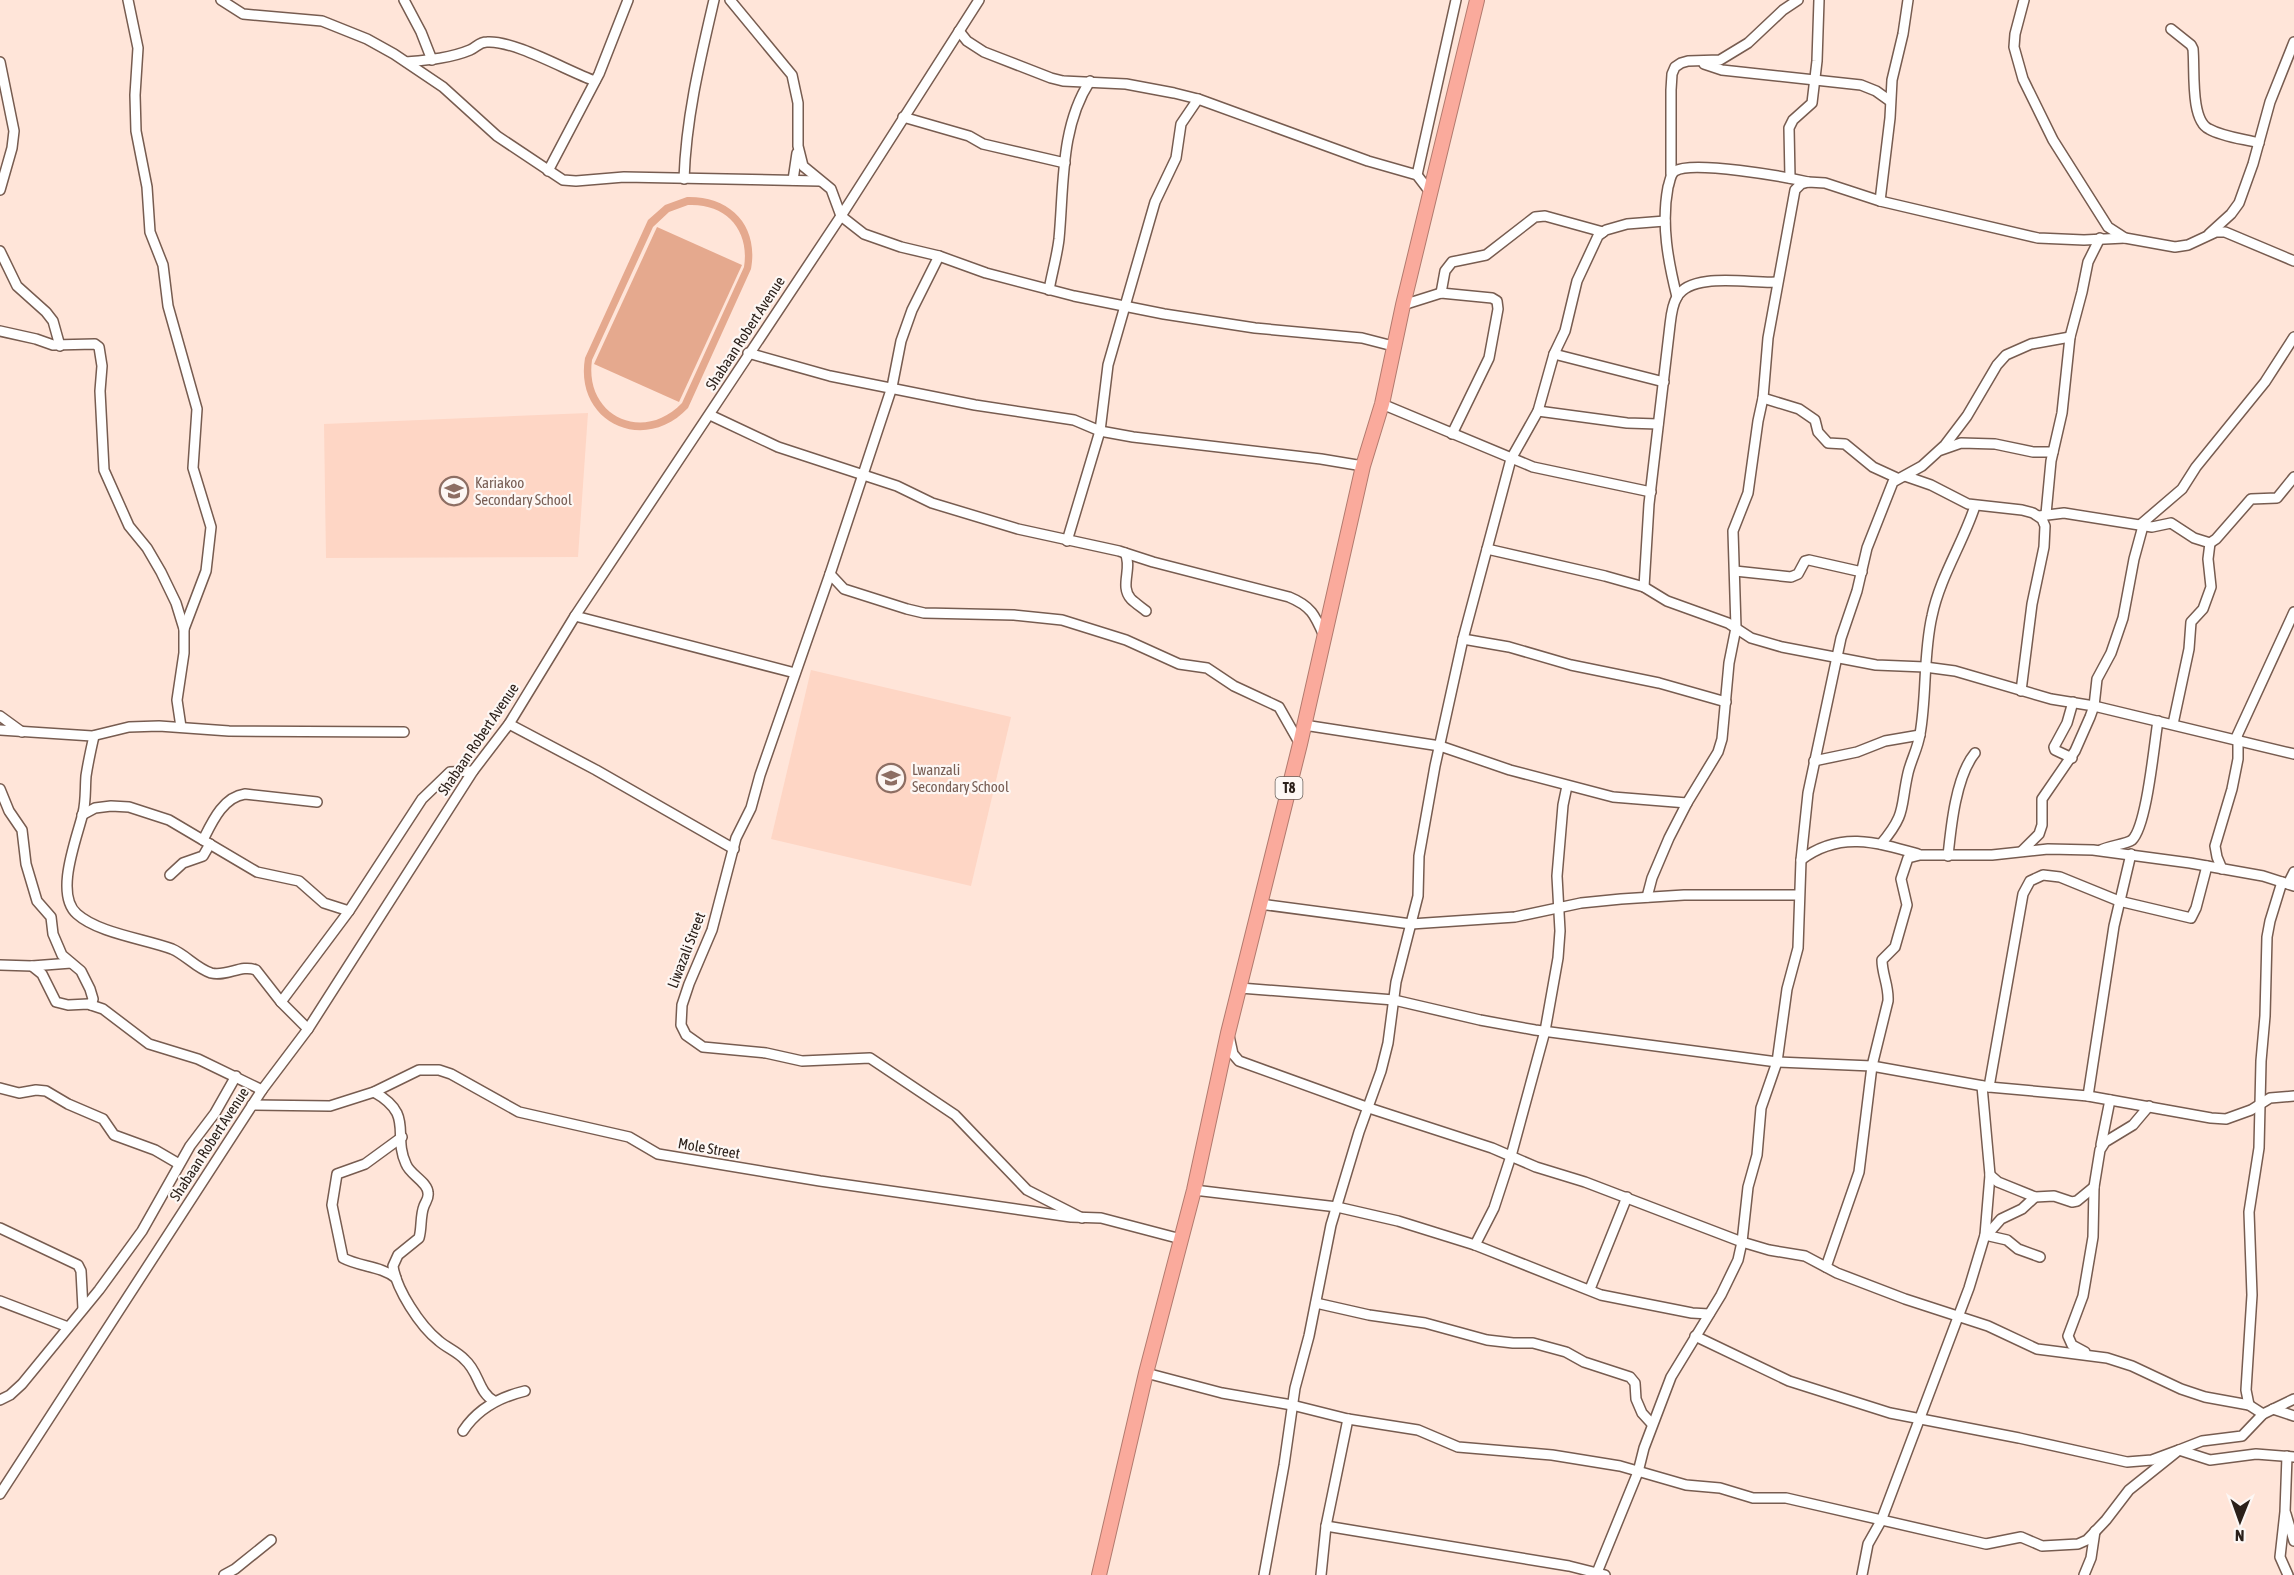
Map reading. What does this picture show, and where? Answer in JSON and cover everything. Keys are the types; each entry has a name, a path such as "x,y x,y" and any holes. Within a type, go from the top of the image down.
{"highway":[{"name":"T8","path":"1099,1575 1146,1373 1194,1190 1228,1034 1300,744 1363,466 1382,404 1393,346 1477,0"}],"street":[{"path":"128,0 138,48 135,95 136,131 147,187 150,232 163,265 168,306 197,409 193,468 210,521 211,537 206,571 184,629"},
{"path":"221,0 243,14 330,23 367,39 407,62 443,87 497,136 563,180 624,177 820,181"},
{"path":"404,0 421,32 432,60"},
{"path":"548,171 595,81 628,0"},
{"path":"684,179 691,102 714,0"},
{"path":"730,0 792,75 798,103 798,146 793,180"},
{"name":"Shabaan Robert Avenue","path":"0,1494 262,1090 308,1029 473,771 509,724 576,616 710,415 748,353 841,216 979,0"},
{"path":"1417,175 1456,0"},
{"path":"1677,297 1669,263 1665,221 1671,174 1672,74 1681,63 1720,60 1734,52 1798,0"},
{"path":"1790,178 1789,128 1793,120 1812,103 1817,61 1819,0"},
{"path":"1880,201 1892,80 1908,0"},
{"path":"2024,0 2014,47 2028,94 2053,140 2099,214 2114,232 2125,238"},
{"path":"2171,29 2193,49 2196,109 2203,124 2212,131 2259,143"},
{"path":"959,31 967,41 984,52 1051,78 1063,81 1090,81 1154,88 1198,99 1284,132 1417,175 1430,192"},
{"path":"407,62 432,60 472,49 479,43 493,42 530,52 595,81"},
{"path":"2207,235 2231,214 2239,203 2270,102 2294,42"},
{"path":"1699,61 1722,70 1861,85 1876,91 1890,101"},
{"path":"0,62 14,121 12,148 3,168 0,190"},
{"path":"1049,290 1057,249 1065,163 1074,112 1090,81"},
{"path":"1066,541 1100,431 1108,365 1155,202 1176,158 1181,124 1198,99"},
{"path":"903,117 969,136 983,144 1065,163"},
{"path":"798,146 803,166 833,192 841,216 864,234 901,247 939,256 986,273 1049,290 1126,306 1277,331 1362,338 1393,346"},
{"path":"1671,174 1681,169 1695,168 1738,170 1825,183 1880,201 2038,238 2084,240 2125,238 2175,247 2188,245 2216,232 2226,232 2293,259"},
{"path":"1647,897 1659,860 1687,803 1718,752 1722,739 1731,645 1736,628 1733,531 1748,493 1763,398 1768,338 1793,196 1798,187 1808,182"},
{"path":"1441,293 1445,271 1452,262 1486,255 1535,217 1545,216 1603,232"},
{"path":"1264,1575 1284,1465 1292,1405 1316,1303 1331,1225 1388,1043 1396,982 1418,896 1419,856 1440,746 1463,639 1511,459 1538,411 1554,354 1565,331 1581,270 1598,236 1603,232 1628,224 1665,221"},
{"path":"2021,691 2032,604 2045,535 2042,515 2062,413 2070,337 2088,262 2100,238"},
{"path":"0,251 16,286 53,321 60,346"},
{"name":"Liwazali Street","path":"939,256 912,310 901,341 892,387 751,808 736,838 712,930 689,984 680,1020 686,1035 704,1047 766,1053 802,1061 870,1058 955,1115 1028,1190 1082,1218"},
{"path":"1644,587 1658,424 1670,325 1677,297 1694,284 1707,282 1777,282"},
{"path":"1403,305 1441,293 1492,298 1497,302 1498,309 1489,358 1452,434"},
{"path":"0,331 60,346 95,344 100,350 104,470 129,526 147,548 161,572 176,603 184,629 184,653 177,700 181,727"},
{"path":"1326,1526 1569,1566 1599,1574 1671,1377 1731,1276 1738,1260 1748,1187 1757,1155 1761,1108 1777,1062 1787,989 1798,948 1804,814 1814,761 1837,657 1867,548 1890,487 1901,477 1922,466 1939,451 1967,416 1997,365 2006,356 2031,344 2070,337"},
{"path":"2022,851 2039,834 2042,825 2042,799 2049,786 2072,758 2094,705 2097,679 2111,653 2123,618 2142,525 2182,489 2206,454 2265,382 2294,337"},
{"path":"748,353 815,373 975,405 1074,420 1100,431 1363,466"},
{"path":"1554,354 1664,382"},
{"path":"1763,398 1799,409 1815,420 1818,432 1828,442 1845,444 1873,467 1931,485 1975,506 2022,510 2042,515 2064,513 2142,525 2176,524 2194,538 2210,543 2217,539 2248,501 2253,498 2277,498 2294,477"},
{"path":"1382,404 1511,459 1557,474 1651,492"},
{"path":"1538,411 1626,423 1658,424"},
{"path":"710,415 778,447 897,486 932,503 1018,529 1125,553 1264,589 1303,602 1315,615 1325,637"},
{"path":"1939,451 1961,443 1995,444 2033,452 2053,452"},
{"path":"1881,844 1899,820 1907,776 1920,735 1924,667 1935,602 1968,529 1975,506"},
{"path":"2173,724 2189,649 2191,622 2203,609 2211,587 2208,559 2210,543"},
{"path":"1487,549 1644,587 1667,601 1728,623 1759,640 1876,665 1955,671 2051,699 2094,705 2294,754"},
{"path":"1125,553 1129,561 1127,593 1146,611"},
{"path":"1736,571 1791,577 1798,574 1805,561 1809,560 1862,572"},
{"path":"830,574 844,589 907,609 924,613 1014,615 1062,620 1126,640 1179,664 1208,668 1234,686 1279,707 1300,744"},
{"path":"2222,869 2215,846 2232,789 2238,759 2237,739 2294,612"},
{"path":"576,616 795,673"},
{"path":"1463,639 1509,647 1571,665 1659,682 1726,702"},
{"path":"2072,758 2055,750 2054,747 2067,723 2073,702"},
{"path":"0,716 22,732"},
{"path":"2098,851 2114,844 2126,843 2134,836 2141,820 2150,781 2158,721"},
{"path":"509,724 569,755 734,849"},
{"path":"1304,725 1440,746 1510,770 1567,786 1633,800 1687,803"},
{"path":"0,730 94,736 129,727 181,727 229,731 404,732"},
{"path":"1814,761 1857,752 1885,741 1920,735"},
{"path":"94,736 67,891 70,907 78,916 95,924 171,949 200,969 226,974 242,969 256,970 281,1002 308,1029"},
{"path":"1948,856 1950,833 1963,771 1975,753"},
{"path":"281,1002 349,911 422,799 450,772 473,771"},
{"path":"1475,1245 1494,1208 1511,1156 1545,1031 1558,958 1557,876 1563,805 1567,786"},
{"path":"0,789 14,821 22,830 26,864 37,901 51,917 53,934 62,955 81,971 93,999 91,1005"},
{"path":"170,875 183,863 203,856 219,811 238,795 317,802"},
{"path":"82,815 102,806 129,807 169,820 257,872 299,881 324,903 349,911"},
{"path":"1802,860 1823,846 1856,841 1881,844 1920,855"},
{"path":"1826,1267 1859,1172 1872,1066 1888,1001 1889,991 1882,960 1895,947 1907,905 1901,879 1906,862 1912,856 2007,855 2048,849 2098,851 2207,866 2288,884"},
{"path":"2088,1096 2119,901 2131,854"},
{"path":"1862,1575 1868,1544 1881,1521 1920,1419 1969,1288 1986,1235 1990,1175 1985,1087 2027,885 2034,878 2049,875 2060,877 2119,901 2191,918 2196,908 2207,866"},
{"path":"2249,1405 2246,1390 2252,1295 2249,1212 2259,1148 2260,1061 2265,1016 2267,937 2270,921 2294,872"},
{"path":"1260,904 1411,924 1515,917 1581,903 1647,897 1799,895"},
{"path":"0,965 32,966 71,963"},
{"path":"32,966 42,974 56,1002 68,1005 91,1005 112,1014 149,1044 198,1059 262,1090"},
{"path":"1240,988 1394,999 1480,1020 1545,1031 1777,1062 1872,1066 1985,1087 2088,1096 2211,1118 2226,1119 2251,1110 2261,1101 2294,1096"},
{"path":"1228,1034 1233,1053 1239,1061 1369,1108 1492,1148 1742,1242 1769,1250 1805,1256 1826,1267 1905,1299 2012,1335 2037,1349 2107,1358"},
{"name":"Mole Street","path":"252,1106 330,1106 374,1092 419,1070 439,1070 451,1074 519,1112 629,1137 658,1154 809,1180 1082,1218 1101,1218 1181,1239"},
{"path":"0,1400 10,1395 22,1384 142,1231 170,1185 179,1164 215,1113 236,1076"},
{"path":"0,1088 19,1093 46,1091 68,1104 103,1119 114,1135 155,1150 179,1164"},
{"path":"374,1092 393,1107 400,1123 407,1167 427,1187 428,1191 418,1238 398,1255 393,1268 402,1291 415,1313 437,1340 466,1360 476,1373 485,1395 494,1401"},
{"path":"2110,1100 2094,1187 2093,1237 2083,1296 2068,1336 2072,1345 2080,1350 2132,1366 2181,1389 2205,1397 2249,1405 2263,1414"},
{"path":"2101,1148 2105,1142 2133,1125 2149,1106"},
{"path":"397,1278 387,1271 359,1265 343,1258 332,1205 337,1174 365,1164 402,1137"},
{"path":"1990,1175 1998,1182 2035,1197 2054,1196 2074,1202 2094,1187"},
{"path":"1194,1190 1336,1207 1398,1221 1475,1245 1609,1297 1692,1313 1709,1314"},
{"path":"1590,1289 1627,1197"},
{"path":"1986,1235 2001,1219 2022,1209 2035,1197"},
{"path":"0,1228 78,1265 81,1271 83,1309"},
{"path":"1986,1235 2007,1240 2018,1249 2040,1257"},
{"path":"0,1301 68,1327"},
{"path":"1316,1303 1369,1315 1425,1323 1487,1340 1513,1344 1533,1343 1566,1352 1592,1365 1630,1377 1635,1383 1636,1398 1642,1413 1652,1424"},
{"path":"1695,1336 1789,1381 1890,1413 2127,1462 2152,1460 2202,1441 2242,1436 2263,1414 2294,1399"},
{"path":"1146,1373 1222,1393 1292,1405 1348,1419 1419,1430 1458,1447 1544,1454 1620,1466 1686,1485 1720,1488 1753,1498 1786,1498 1989,1544 2021,1537 2040,1546 2073,1545 2087,1540 2129,1490 2179,1450"},
{"path":"463,1431 494,1401 506,1395 525,1391"},
{"path":"2273,1409 2294,1416"},
{"path":"1321,1575 1326,1526 1348,1419"},
{"path":"2179,1450 2210,1460 2256,1455 2291,1457 2280,1557 2288,1575"},
{"path":"2285,1512 2294,1541"},
{"path":"2084,1575 2091,1558 2095,1531"},
{"path":"224,1575 271,1540"}],"shaded area":[{"path":"687,197 702,198 728,208 746,227 752,253 751,269 688,408 670,422 652,429 633,430 616,425 601,414 590,399 584,380 585,358 648,220 665,205","holes":["688,205 702,206 724,214 739,231 745,254 744,267 682,403 667,415 650,421 634,422 619,418 607,409 597,396 592,380 592,360 653,227 669,212"]},
{"path":"657,227 742,265 679,402 594,364"},
{"name":"Kariakoo Secondary School","path":"588,413 578,557 326,558 324,424"},
{"name":"Lwanzali Secondary School","path":"811,670 1011,717 971,886 771,839"}],"place":[{"name":"Kariakoo Secondary School","path":"454,491"},
{"name":"Lwanzali Secondary School","path":"891,778"}]}
